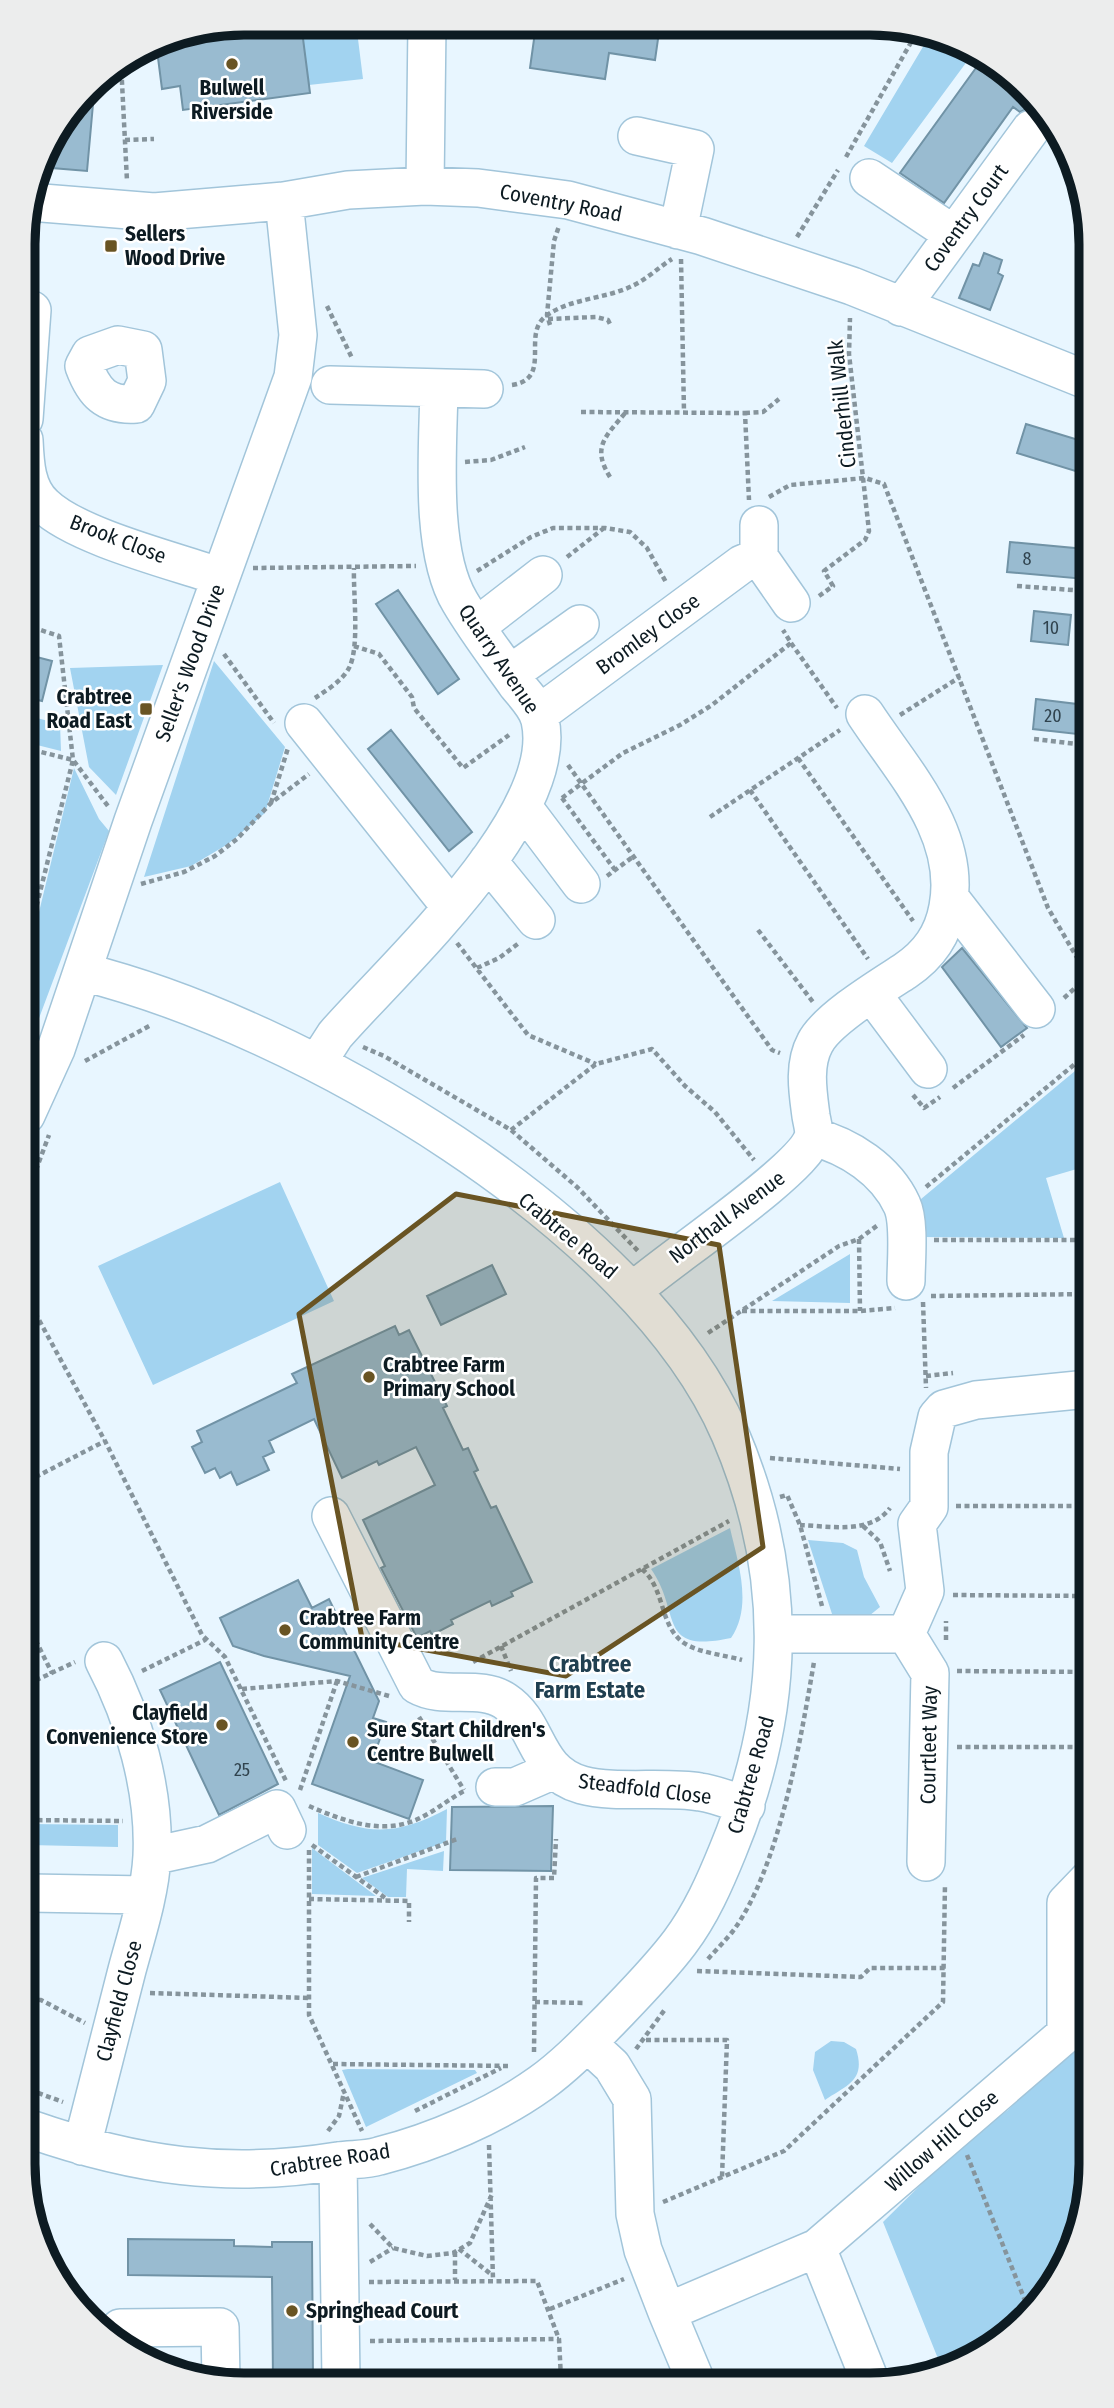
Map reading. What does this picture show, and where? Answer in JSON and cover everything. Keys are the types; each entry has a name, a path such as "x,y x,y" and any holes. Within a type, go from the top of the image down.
{"street":[{"path":"425,186 427,35"},
{"name":"Coventry Court","path":"901,307 1031,130"},
{"path":"637,136 695,149 679,241"},
{"path":"869,178 953,234"},
{"name":"Coventry Road","path":"40,203 129,211 192,210 284,201 348,190 425,186 478,188 568,200 679,241 782,263 852,286 1075,376"},
{"name":"Seller's Wood Drive","path":"40,1120 56,1049 133,821 293,377 298,335 284,201"},
{"path":"35,365 84,366"},
{"path":"348,386 484,389"},
{"name":"Quarry Avenue","path":"317,1063 342,1027 488,861 523,807 536,767 540,723 477,626 449,575 438,465 439,388"},
{"name":"Brook Close","path":"35,492 43,505 76,527 223,573"},
{"name":"Bromley Close","path":"540,723 681,609 742,564 759,541 795,609"},
{"path":"477,626 543,575"},
{"path":"510,674 580,624"},
{"path":"296,722 331,757 445,913"},
{"path":"863,723 928,806 951,867 950,898 945,925 932,948 829,1024 815,1043 808,1067 813,1137 835,1142 878,1170 904,1223 909,1301"},
{"path":"523,807 581,884"},
{"path":"488,861 536,920"},
{"path":"950,898 1044,1013"},
{"name":"Crabtree Road","path":"35,2131 82,2146 144,2161 213,2171 279,2170 340,2139 374,2158 476,2119 538,2085 587,2043 625,2005 682,1940 710,1895 746,1806 762,1751 775,1652 768,1560 755,1504 729,1432 697,1373 663,1325 633,1291 548,1215 400,1108 317,1063 215,1016 83,972"},
{"path":"878,989 917,1078"},
{"name":"Northall Avenue","path":"633,1291 792,1168 813,1137"},
{"path":"775,1652 818,1634 906,1634 925,1591 917,1524 929,1507 929,1452 937,1417 944,1409 976,1400 1079,1390"},
{"path":"331,1516 417,1692"},
{"name":"Courtleet Way","path":"906,1634 930,1674 931,1747 926,1863"},
{"name":"Clayfield Close","path":"82,2146 146,1895 151,1838 137,1746 110,1672"},
{"name":"Steadfold Close","path":"417,1692 489,1694 503,1699 518,1711 540,1755 554,1770 584,1786 702,1792 746,1806"},
{"path":"480,1789 515,1787 554,1770"},
{"path":"151,1838 207,1844 287,1813"},
{"name":"Willow Hill Close","path":"667,2312 817,2248 1078,2023 1066,1903 1079,1889"},
{"path":"35,1893 146,1895"},
{"path":"587,2043 612,2066 632,2099 635,2214 649,2269 692,2373"},
{"path":"340,2139 341,2373"},
{"path":"817,2248 867,2373"},
{"path":"120,2328 220,2327 221,2372"}],"path":[{"path":"782,263 913,39"},
{"path":"122,75 129,211"},
{"path":"125,140 154,139"},
{"path":"548,320 554,241 568,200"},
{"path":"484,389 522,383 531,376 535,366 536,331 548,320 633,286 679,241"},
{"path":"679,241 684,412"},
{"name":"Cinderhill Walk","path":"795,609 833,586 824,571 865,540 869,531 849,354 852,286"},
{"path":"326,304 348,386"},
{"path":"548,320 596,317 608,320 611,324"},
{"path":"581,412 763,412 779,399"},
{"path":"610,477 601,463 600,451 605,437 626,412"},
{"path":"746,413 749,508 790,485 865,478 884,484 1048,908 1079,963"},
{"path":"438,465 491,460 525,447"},
{"path":"223,573 402,568 449,575 553,528 605,528 630,532 647,548 681,609"},
{"path":"543,575 605,528"},
{"path":"271,803 296,722 349,668 354,646 354,568"},
{"path":"1017,586 1079,591"},
{"path":"562,798 623,753 680,725 712,705 791,643 795,609"},
{"path":"204,624 275,724 296,722"},
{"path":"35,628 59,636 73,760 35,912"},
{"path":"791,643 863,723"},
{"path":"354,646 379,654 412,697 414,708 463,768 540,723 772,1050 808,1067"},
{"path":"709,817 799,758 863,723 960,677"},
{"path":"1034,739 1079,744"},
{"path":"35,750 73,760 113,812 133,821"},
{"path":"110,892 184,872 215,856 237,839 271,803 331,757"},
{"path":"799,758 932,948"},
{"path":"536,767 615,870"},
{"path":"750,790 878,989"},
{"path":"445,913 528,1035 596,1064"},
{"path":"758,930 829,1024"},
{"path":"917,1078 924,1108 1044,1013 1079,981"},
{"path":"80,1069 85,1060 138,1030 190,1008"},
{"path":"511,1130 596,1064 652,1049 685,1086 715,1112 772,1183"},
{"path":"708,1333 839,1247 904,1223 1079,1061"},
{"path":"35,1148 40,1120"},
{"path":"904,1223 1079,1239"},
{"path":"859,1239 860,1311"},
{"path":"740,1311 860,1311 923,1296 1079,1294"},
{"path":"909,1301 926,1402 937,1417"},
{"path":"35,1315 105,1441 205,1640 225,1657"},
{"path":"35,1476 105,1441"},
{"path":"767,1458 908,1470 911,1457 929,1452"},
{"path":"468,1665 738,1517 737,1510 787,1494 800,1525 825,1614 818,1634"},
{"path":"800,1525 863,1526 882,1519 893,1504"},
{"path":"929,1507 1079,1506"},
{"path":"642,1569 658,1587 672,1632 686,1644 775,1652"},
{"path":"925,1591 946,1595 1079,1596"},
{"path":"35,1639 52,1672"},
{"path":"35,1681 86,1656 110,1672 205,1640"},
{"path":"930,1674 946,1666 955,1671 1079,1672"},
{"path":"287,1813 337,1681"},
{"path":"242,1689 337,1681 417,1692 480,1789 400,1825 359,1825 287,1813"},
{"path":"931,1747 1079,1747"},
{"path":"287,1813 355,1877 388,1900"},
{"path":"35,1821 151,1838"},
{"path":"355,1877 457,1839"},
{"path":"402,2118 534,2053 536,1878 554,1878 556,1839"},
{"path":"635,2214 784,2151 943,2002 946,1968 946,1884 926,1863"},
{"path":"309,1899 409,1901 409,1922"},
{"path":"697,1971 861,1977 870,1968 946,1968"},
{"path":"122,1992 310,1998"},
{"path":"35,2000 41,2000 110,2039"},
{"path":"535,2002 625,2005"},
{"path":"645,2040 727,2040 722,2177"},
{"path":"340,2139 365,2136 333,2064 502,2068"},
{"path":"955,2131 1026,2303"},
{"path":"489,2144 493,2192 493,2277"},
{"path":"363,2215 393,2248 427,2256 457,2250 470,2243 493,2192"},
{"path":"456,2280 457,2250"},
{"path":"457,2250 493,2277"},
{"path":"550,2309 649,2269"},
{"path":"340,2283 493,2277 537,2281 550,2309 559,2339 561,2373"},
{"path":"341,2341 559,2339"}],"highlighted area":[{"path":"456,1194 719,1245 763,1547 566,1676 362,1638 299,1314"}],"shaded area":[{"path":"303,35 358,35 363,79 309,85"},
{"path":"925,43 968,60 892,163 864,146"},
{"path":"214,661 285,747 265,813 228,844 191,866 144,877"},
{"path":"163,665 116,795 89,767 70,668"},
{"path":"35,718 60,724 61,751 35,744"},
{"path":"74,768 99,819 109,831 35,1029 35,925"},
{"path":"1079,1068 1079,1168 1046,1178 1064,1238 924,1237 915,1204"},
{"path":"280,1182 334,1301 153,1385 98,1266"},
{"path":"850,1254 850,1303 772,1301"},
{"path":"730,1528 742,1584 738,1626 731,1638 691,1640 681,1635 674,1626 660,1585 651,1569"},
{"path":"808,1540 843,1543 857,1550 864,1577 880,1607 864,1620 833,1617"},
{"path":"447,1809 446,1842 357,1873 318,1845 318,1813 353,1826 383,1829 413,1824"},
{"path":"35,1824 118,1825 118,1847 35,1845"},
{"path":"312,1848 376,1896 312,1894"},
{"path":"444,1851 443,1871 407,1869 406,1897 388,1897 362,1878"},
{"path":"1079,2038 1079,2178 1075,2205 1063,2244 1051,2269 1018,2312 986,2338 939,2361 883,2222 963,2143 1008,2110"},
{"path":"831,2041 844,2042 856,2049 859,2068 857,2075 848,2085 825,2100 813,2070 815,2052"},
{"path":"342,2070 475,2070 477,2073 366,2127"}],"building":[{"name":"Bulwell Riverside","path":"303,35 310,93 183,110 180,86 162,89 158,54 177,46 217,37"},
{"path":"535,35 659,35 655,60 609,53 605,79 530,68"},
{"path":"978,65 997,78 1028,108 1020,112 1013,107 944,203 900,173"},
{"path":"93,100 87,171 50,168 63,139"},
{"path":"984,253 1002,260 998,273 1003,276 990,310 959,298 973,264 979,266"},
{"path":"1026,424 1079,440 1079,472 1017,453"},
{"path":"1010,542 1079,548 1079,578 1007,572"},
{"path":"398,590 459,679 438,694 376,604"},
{"path":"1034,611 1071,615 1068,645 1031,641"},
{"path":"35,657 52,661 42,701 35,699"},
{"path":"1036,699 1079,704 1079,734 1033,729"},
{"path":"391,730 472,832 449,851 368,749"},
{"path":"962,948 1027,1028 1001,1047 942,967"},
{"path":"492,1265 506,1294 441,1325 427,1296"},
{"path":"395,1326 399,1335 409,1330 447,1406 443,1408 463,1450 468,1448 478,1470 474,1472 491,1508 496,1506 532,1582 511,1592 513,1596 492,1606 490,1601 451,1620 453,1624 432,1635 430,1631 417,1638 381,1568 385,1566 363,1520 435,1485 416,1447 379,1465 377,1461 342,1478 314,1419 269,1441 274,1452 263,1457 269,1470 237,1485 231,1472 220,1478 215,1468 205,1473 192,1447 202,1442 197,1431 297,1383 292,1374"},
{"path":"298,1580 312,1608 329,1599 379,1701 373,1718 386,1722 372,1761 423,1780 409,1819 312,1784 350,1676 233,1646 220,1618"},
{"path":"220,1662 278,1784 219,1815 160,1690"},
{"path":"553,1806 551,1871 450,1870 452,1807"},
{"path":"128,2239 234,2240 234,2246 272,2247 272,2242 312,2242 313,2373 273,2373 272,2277 128,2275"}],"place":[{"name":"Bulwell Riverside","path":"232,64"},
{"name":"Sellers Wood Drive","path":"111,246"},
{"name":"Crabtree Road East","path":"146,709"},
{"name":"Crabtree Farm Primary School","path":"369,1377"},
{"name":"Crabtree Farm Community Centre","path":"285,1630"},
{"name":"Clayfield Convenience Store","path":"222,1725"},
{"name":"Sure Start Children's Centre Bulwell","path":"353,1742"},
{"name":"Springhead Court","path":"292,2311"}],"district":[{"name":"Crabtree Farm Estate","path":"590,1677"}]}
